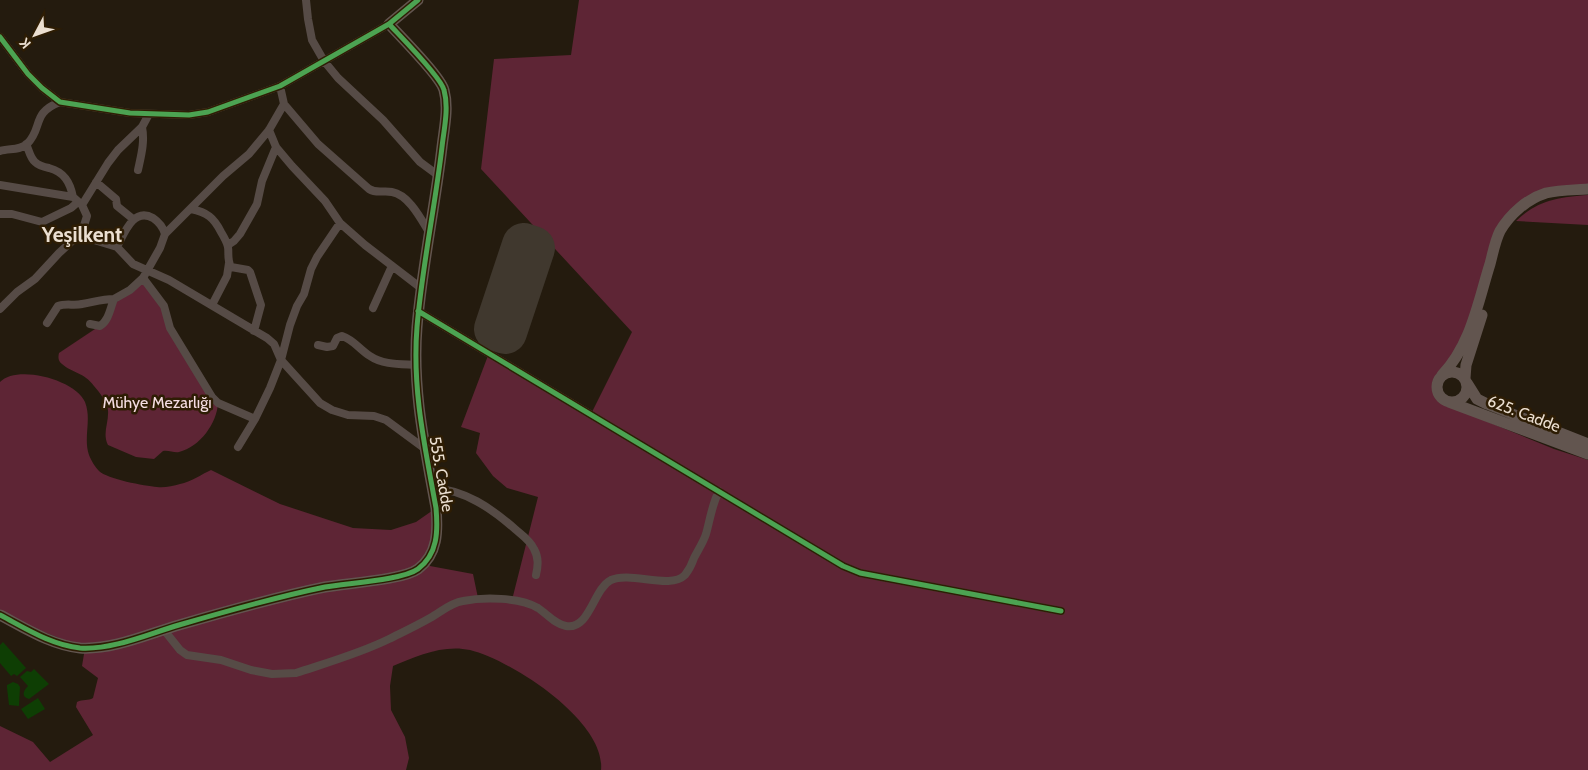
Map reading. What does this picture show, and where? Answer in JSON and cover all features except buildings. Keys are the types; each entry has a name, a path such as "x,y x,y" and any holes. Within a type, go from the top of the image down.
{"street":[{"path":"306,0 312,40 324,61 343,83 383,120 420,162 439,176"},
{"path":"0,151 6,148 18,148 26,144 36,128 40,116 51,105 60,102 149,114 189,115 208,112 280,86 389,24 418,0"},
{"name":"555. Cadde","path":"0,615 38,636 78,648 94,648 284,596 328,586 402,576 416,571 427,562 433,552 437,534 433,488 419,420 416,366 418,311 439,176 447,101 444,88 436,77 389,24"},
{"path":"0,37 28,74 60,102"},
{"path":"280,86 284,104 318,144 369,188 382,193 392,192 402,197 413,208 429,232"},
{"path":"47,323 58,306 81,305 100,299 114,299 130,290 145,274 160,248 165,234 223,176 250,154 270,130 284,104"},
{"path":"0,214 12,214 42,222 71,208 96,182 118,150 142,127 149,114"},
{"path":"138,170 143,148 144,136 142,127"},
{"path":"270,130 276,147 324,201 340,223 421,288"},
{"path":"0,309 11,296 35,280 59,253 82,232 87,216 64,176 35,162 26,144"},
{"path":"228,245 240,234 258,204 262,180 276,147"},
{"path":"96,182 116,199 117,206 133,219"},
{"path":"0,185 78,201"},
{"path":"1588,189 1546,193 1530,200 1512,215 1498,237 1476,312 1464,344 1457,357 1437,383 1438,392 1443,399 1454,402 1466,393 1466,365 1508,232 1516,220 1534,206 1550,200 1588,195"},
{"path":"191,209 210,215 228,245 229,263 227,276 212,305"},
{"path":"117,247 127,227 133,219 140,216 147,216 159,223 165,234"},
{"path":"238,448 255,420 270,388 281,360 296,306 304,294 311,269 340,223"},
{"path":"82,232 94,240 117,247 145,274 164,306 170,328 212,397 218,403 255,420"},
{"path":"229,263 231,267 236,269 248,270 253,280 261,306 254,331"},
{"path":"373,308 392,266"},
{"path":"145,274 168,280 274,344 281,360 320,403 332,410 348,415 374,416 386,420 424,448"},
{"path":"90,324 100,326 104,323 114,299"},
{"path":"418,311 843,566 860,572 1061,611"},
{"path":"318,345 332,346 337,338 342,336 349,338 368,355 378,361 416,366"},
{"path":"1442,375 1447,372 1457,372 1466,381 1477,399 1588,444"},
{"name":"625. Cadde","path":"1449,402 1588,454"},
{"path":"433,488 448,490 462,495 484,505 504,519 525,537 534,549 538,563 536,575"},
{"path":"164,630 180,650 187,655 221,660 251,670 282,675 296,673 384,642 448,606 478,598 500,599 532,605 557,623 564,626 572,626 579,623 586,615 604,585 612,580 624,578 674,581 685,575 705,536 719,491"}],"green space":[{"path":"579,0 1588,0 1588,189 1546,193 1505,224 1476,312 1433,389 1436,398 1442,403 1554,449 1588,460 1588,770 601,770 598,751 588,732 573,713 553,695 531,679 488,656 470,650 450,649 430,652 393,666 390,686 391,710 405,737 409,758 406,770 0,770 0,726 33,742 50,762 93,735 76,707 77,702 93,698 98,678 82,666 85,648 0,615 0,382 8,377 19,374 46,377 59,381 79,394 85,402 87,409 87,448 90,457 99,471 118,479 144,485 166,487 188,482 211,470 280,504 353,528 391,530 416,522 436,508 427,562 430,566 473,574 478,598 512,600 538,497 507,488 493,476 476,453 480,433 461,427 489,353 591,414 632,332 481,169 494,59 571,55"},
{"path":"1588,195 1588,225 1516,221 1532,208 1549,201"},
{"name":"Mühye Mezarlığı","path":"143,278 164,306 167,320 218,403 211,426 200,440 179,452 163,451 154,459 136,457 108,445 106,432 108,410 105,401 90,381 66,367 60,362 58,357 59,353 104,323 111,307"}],"shaded area":[{"path":"3,642 26,668 17,676 14,674 11,676 0,663 0,645"},
{"path":"34,669 49,684 29,699 24,694 28,686 20,677 27,671 31,672"},
{"path":"13,682 20,687 19,706 9,705 7,685"},
{"path":"38,698 45,709 28,719 21,709"}],"runway":[{"path":"524,245 533,248 505,332 496,329 524,245"}],"cycle path":[{"path":"0,37 28,74 60,102 130,113 189,115 208,112 280,86 389,24 418,0"},
{"path":"0,615 38,635 59,643 80,648 105,647 288,595 411,573 425,563 430,556 435,542 437,517 420,418 416,350 419,304 446,119 446,104 444,90 436,76 389,24"},
{"path":"418,311 843,566 860,573 1061,611"}],"district":[{"name":"Yeşilkent","path":"82,235"}]}
